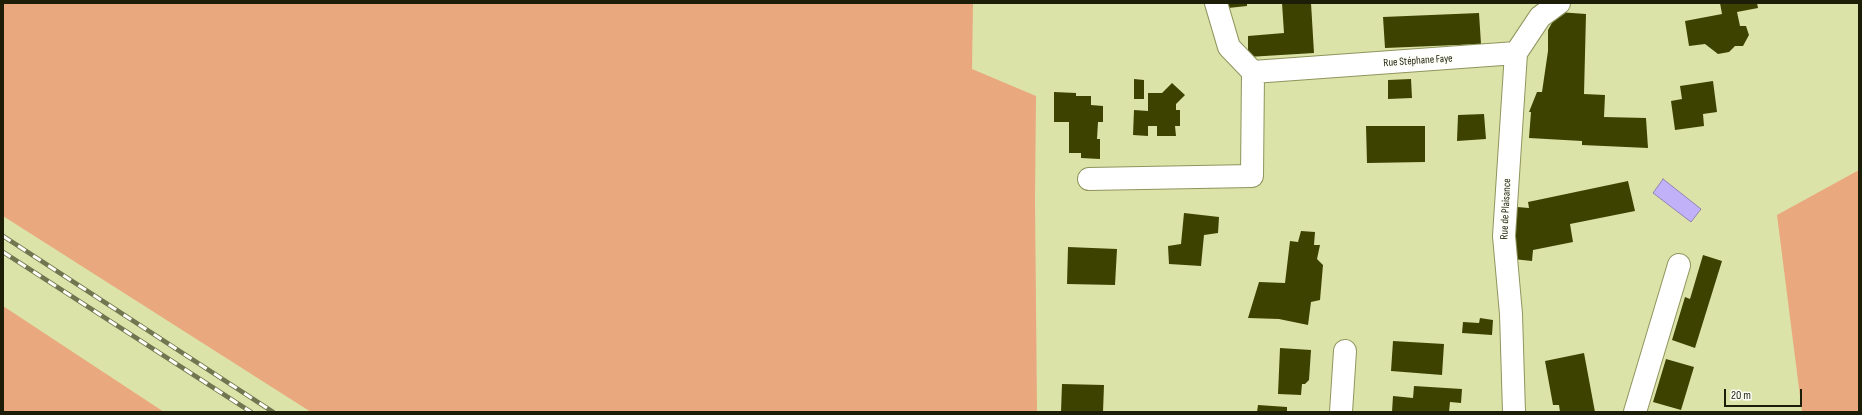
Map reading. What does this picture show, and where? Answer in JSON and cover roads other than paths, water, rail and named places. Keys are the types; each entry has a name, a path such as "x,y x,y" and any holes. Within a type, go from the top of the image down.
{"street":[{"path":"1089,179 1252,176 1253,72 1229,47 1216,3"},
{"path":"1516,53 1540,17 1560,3"},
{"name":"Rue Stéphane Faye","path":"1253,72 1482,57 1516,53"},
{"name":"Rue de Plaisance","path":"1514,412 1511,314 1504,236 1516,53"},
{"path":"1636,412 1679,265"},
{"path":"1341,412 1345,351"}],"railway":[{"path":"3,236 273,412"},
{"path":"3,252 251,412"}]}
